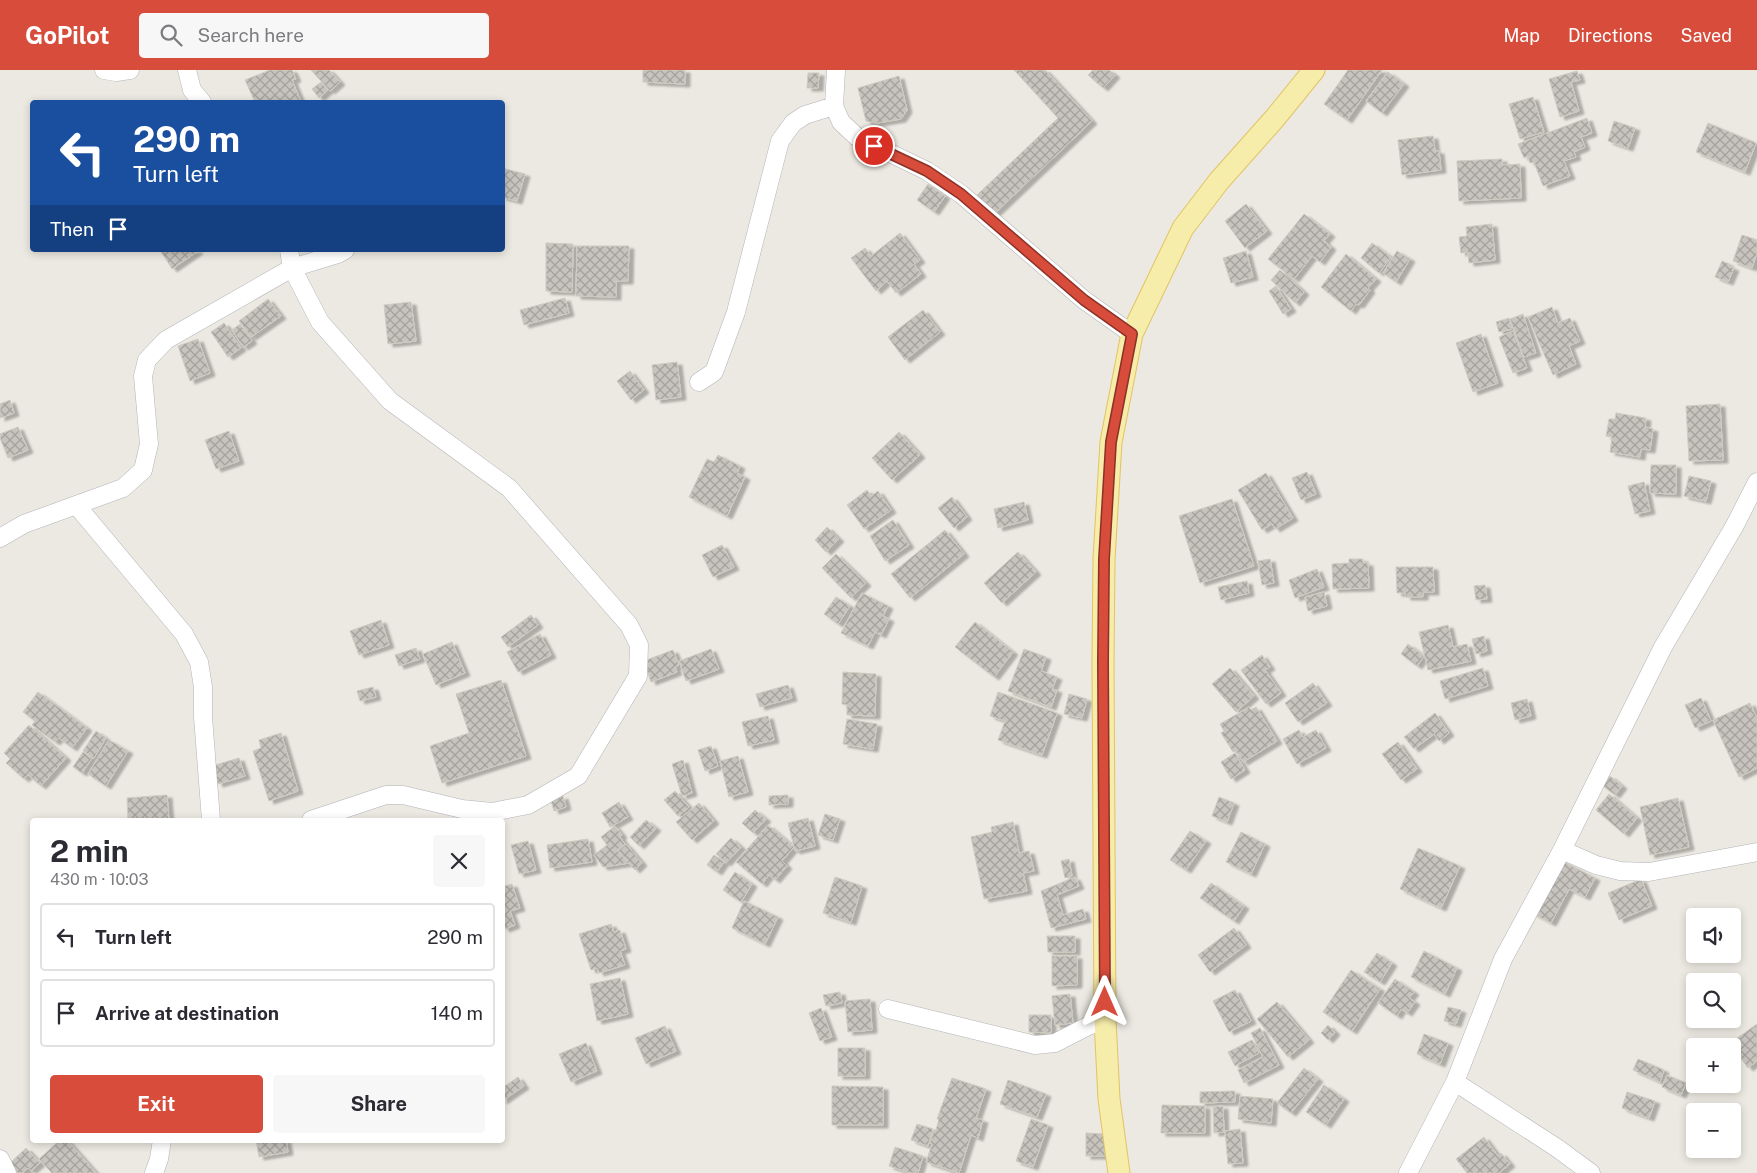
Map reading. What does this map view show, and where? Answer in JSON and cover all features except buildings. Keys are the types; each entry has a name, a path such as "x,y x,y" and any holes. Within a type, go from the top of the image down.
{"main road":[{"path":"1119,1173 1109,1099 1105,1020 1104,559 1111,442 1132,334 1183,228 1219,181 1275,118 1314,70"}],"street":[{"path":"104,70 116,72 130,70"},
{"path":"187,70 192,90 200,100"},
{"path":"836,70 834,106 841,122 857,138 927,171 961,194 1084,300 1132,334"},
{"path":"699,382 714,372 736,312 780,141 793,123 805,115 834,106"},
{"path":"289,252 292,268 320,322 390,401 509,488 629,625 639,645 638,676 578,776 528,805 492,812 462,809 403,795 386,795 317,818"},
{"path":"0,538 24,524 123,488 143,470 149,444 143,376 147,360 166,340 292,268 342,252"},
{"path":"1408,1173 1455,1082 1503,959 1562,850 1663,647 1734,527 1757,482"},
{"path":"77,506 184,634 199,662 203,687 203,717 211,818"},
{"path":"1562,850 1596,865 1620,871 1649,872 1757,852"},
{"path":"888,1008 1035,1045 1055,1043 1088,1026 1105,1020"},
{"path":"1455,1082 1557,1148 1591,1173"},
{"path":"154,1173 162,1143"},
{"path":"0,1159 7,1173"}],"route":[{"path":"874,146 927,171 961,194 1084,300 1132,334 1111,442 1104,559 1105,1002"}]}
